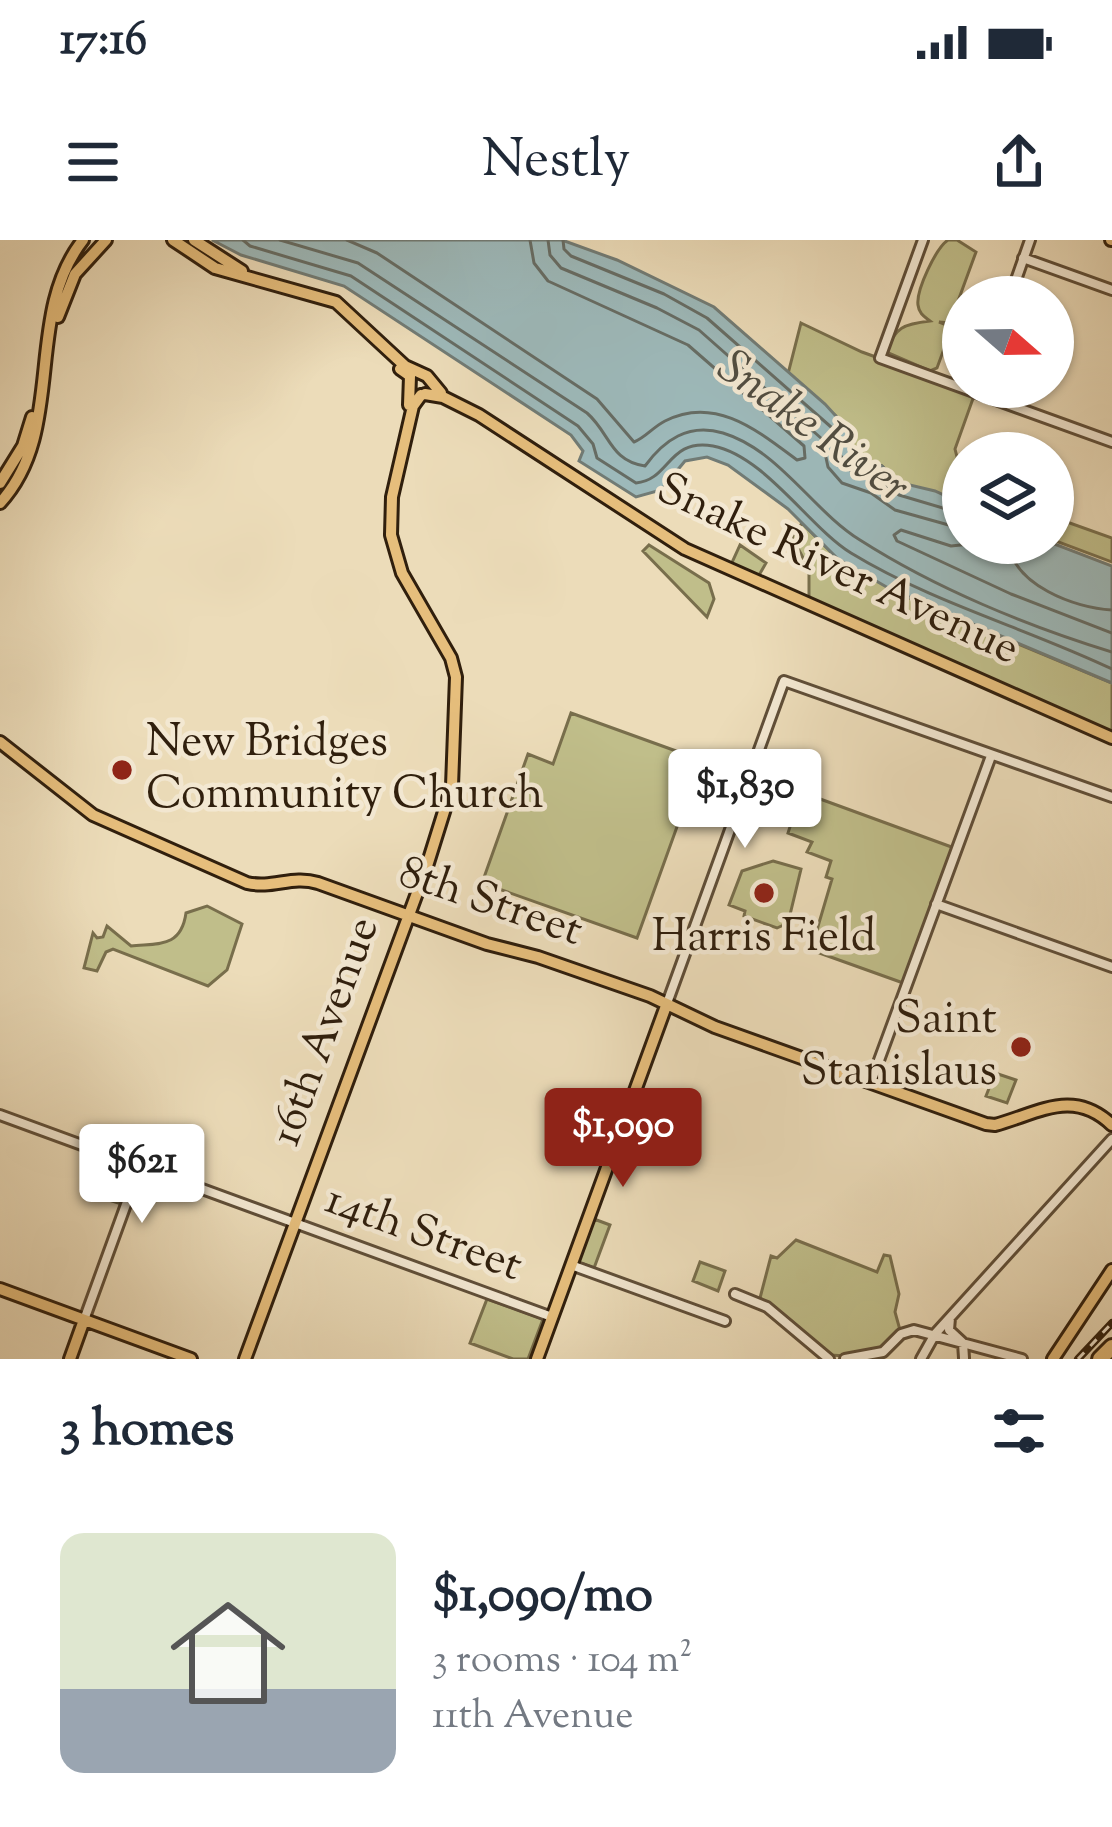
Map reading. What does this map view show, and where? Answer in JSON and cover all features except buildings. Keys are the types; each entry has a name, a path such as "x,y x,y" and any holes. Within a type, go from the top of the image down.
{"highway":[{"path":"1100,1359 1112,1347"}],"main road":[{"path":"0,503 26,466 55,297 81,240"},
{"path":"0,503 27,452 55,284 63,263 81,240"},
{"path":"46,364 69,286 106,240"},
{"name":"Snake River Avenue","path":"172,240 215,268 336,302 372,332 420,386 479,415 685,549 1112,738"},
{"path":"194,240 228,264 302,292"},
{"name":"16th Avenue","path":"245,1359 427,866 451,789 454,666 402,573 391,535 391,506 420,386"},
{"path":"0,483 23,446 36,402"},
{"name":"8th Street","path":"0,742 84,809 197,864 255,885 306,879 488,944 544,959 975,1120 995,1125 1062,1106 1084,1106 1112,1125"},
{"path":"537,1359 666,1006"},
{"path":"1053,1359 1112,1270"},
{"path":"0,1289 191,1359"},
{"path":"70,1359 84,1320"}],"street":[{"path":"923,240 880,358 942,379"},
{"path":"1017,276 1030,240"},
{"path":"1023,258 1112,290"},
{"path":"1023,408 1112,442"},
{"path":"666,1006 784,681 1112,797"},
{"path":"871,1082 991,755"},
{"path":"936,904 1112,968"},
{"name":"14th Street","path":"0,1115 552,1317"},
{"path":"921,1359 935,1334 1112,1139"},
{"path":"84,1320 140,1166"},
{"path":"571,1265 724,1321"},
{"path":"735,1294 767,1307 829,1359"},
{"path":"951,1316 949,1330 965,1348 964,1358"},
{"path":"844,1359 878,1354 910,1330 1022,1359"},
{"path":"964,1358 973,1344"}],"shaded area":[{"path":"957,240 976,252 967,276 942,276 942,354 937,368 930,371 886,352 902,328 930,321 922,315 918,298 943,244"},
{"path":"801,323 862,352 942,381 942,408 970,408 961,432 942,432 942,496 897,482 882,466 857,461 850,448 852,430 788,374"},
{"path":"802,523 838,559 917,602 1112,683 1112,734 809,605 809,569 792,537"},
{"path":"1074,524 1112,538 1112,562 1074,548"},
{"path":"649,545 709,583 714,599 707,617 643,551"},
{"path":"740,545 766,563 755,582 730,567"},
{"path":"571,713 701,760 637,938 482,883 528,754 553,764"},
{"path":"801,792 957,849 906,984 811,950 832,879 826,877 831,861 807,852 812,842 788,833"},
{"name":"Harris Field","path":"773,861 801,869 788,923 777,928 729,905 742,871"},
{"path":"207,906 242,924 227,970 208,986 113,949 106,952 97,971 84,968 93,933 103,937 107,926 131,946 158,944 179,933 186,913"},
{"path":"995,1073 1016,1080 1007,1103 986,1096"},
{"path":"108,1163 131,1171 118,1203 96,1196"},
{"path":"594,1219 610,1225 594,1268 578,1262"},
{"path":"796,1240 877,1272 884,1255 890,1256 899,1294 895,1312 900,1330 869,1353 829,1355 760,1298 771,1256 777,1258"},
{"path":"700,1262 725,1271 718,1291 693,1281"},
{"path":"487,1299 543,1319 528,1359 513,1359 470,1343"}],"water":[{"name":"Snake River","path":"212,240 562,240 617,260 714,307 825,404 854,436 850,448 857,461 882,466 897,482 942,494 942,564 1074,564 1074,551 1112,566 1112,683 890,589 838,559 788,509 728,465 707,457 685,461 661,490 636,497 579,461 583,451 571,435 344,286 241,255"}],"railway":[{"path":"1078,1359 1112,1323"}],"place":[{"name":"New Bridges Community Church","path":"122,770"},
{"name":"Harris Field","path":"764,893"},
{"name":"Saint Stanislaus","path":"1021,1047"}]}
